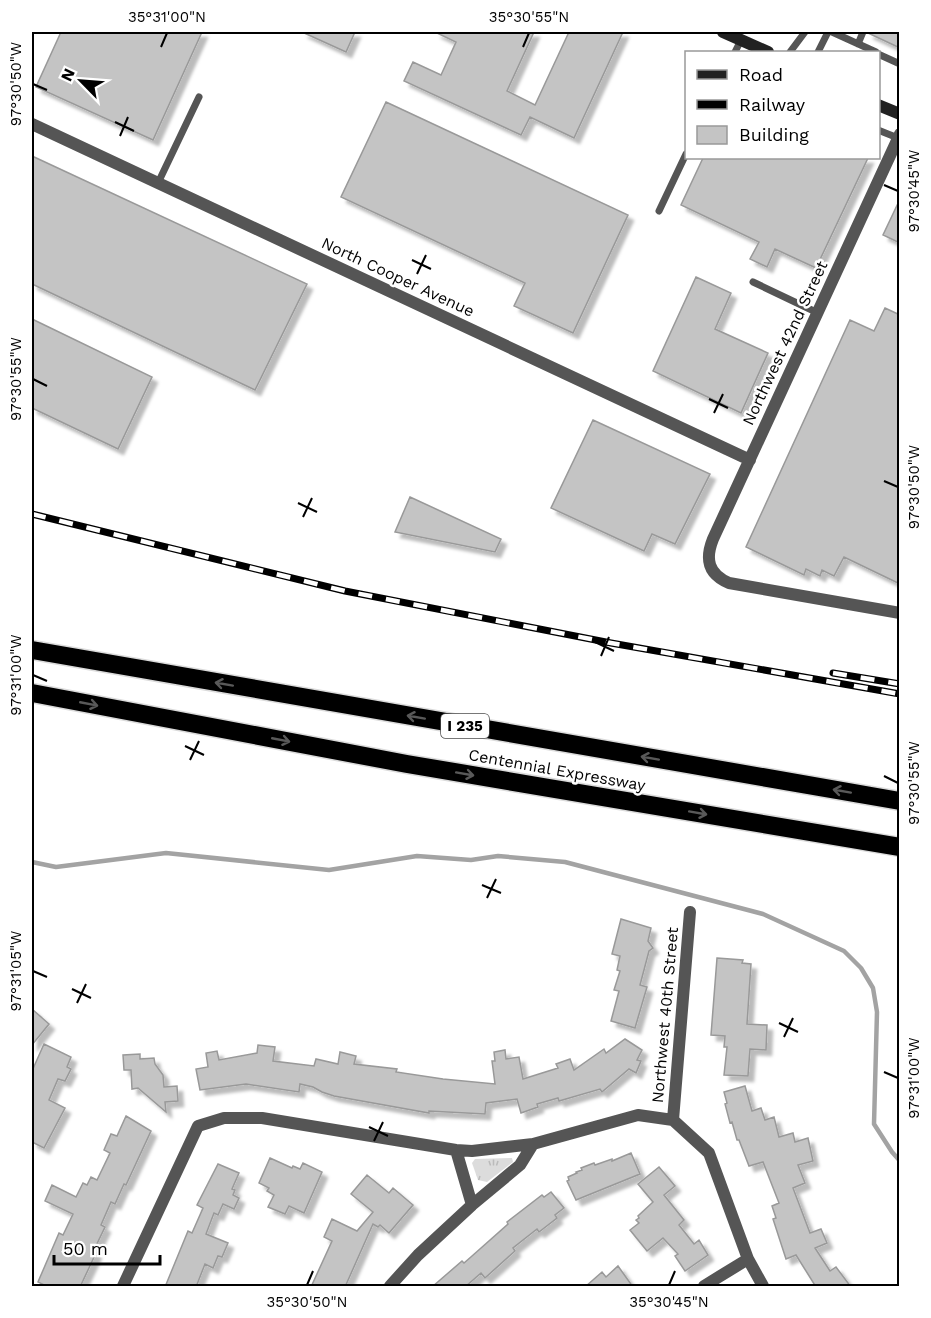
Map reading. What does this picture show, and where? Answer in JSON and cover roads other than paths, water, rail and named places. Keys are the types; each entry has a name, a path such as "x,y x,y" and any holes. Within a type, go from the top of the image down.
{"highway":[{"name":"Centennial Expressway","path":"32,650 900,801"},
{"name":"Centennial Expressway","path":"32,693 407,764 900,847"}],"main road":[{"path":"723,32 766,51"},
{"path":"880,105 900,114"}],"street":[{"name":"North Cooper Avenue","path":"32,123 750,460"},
{"name":"Northwest 42nd Street","path":"899,136 709,550 710,567 720,579 737,585 900,613"},
{"name":"Northwest 40th Street","path":"673,1120 690,912"},
{"path":"123,1287 198,1126 224,1118 262,1118 472,1151 533,1144 638,1115 673,1120 709,1153 748,1259 763,1287"},
{"path":"390,1287 418,1255 520,1165 533,1144"},
{"path":"456,1150 472,1205"},
{"path":"704,1287 748,1259"}],"lane":[{"path":"791,51 805,32"},
{"path":"818,51 828,32"},
{"path":"832,32 873,51"},
{"path":"858,44 863,32"},
{"path":"736,51 741,40"},
{"path":"880,54 900,64"},
{"path":"158,183 199,97"},
{"path":"880,130 899,136"},
{"path":"659,211 685,158"},
{"path":"753,282 818,313"}],"waterway":[{"path":"32,862 56,867 166,853 329,870 417,856 471,860 498,856 565,862 763,914 844,951 861,968 873,988 877,1012 874,1124 900,1161"}],"railway":[{"path":"32,514 345,591 611,643 900,694"},
{"path":"833,673 900,684"}]}
